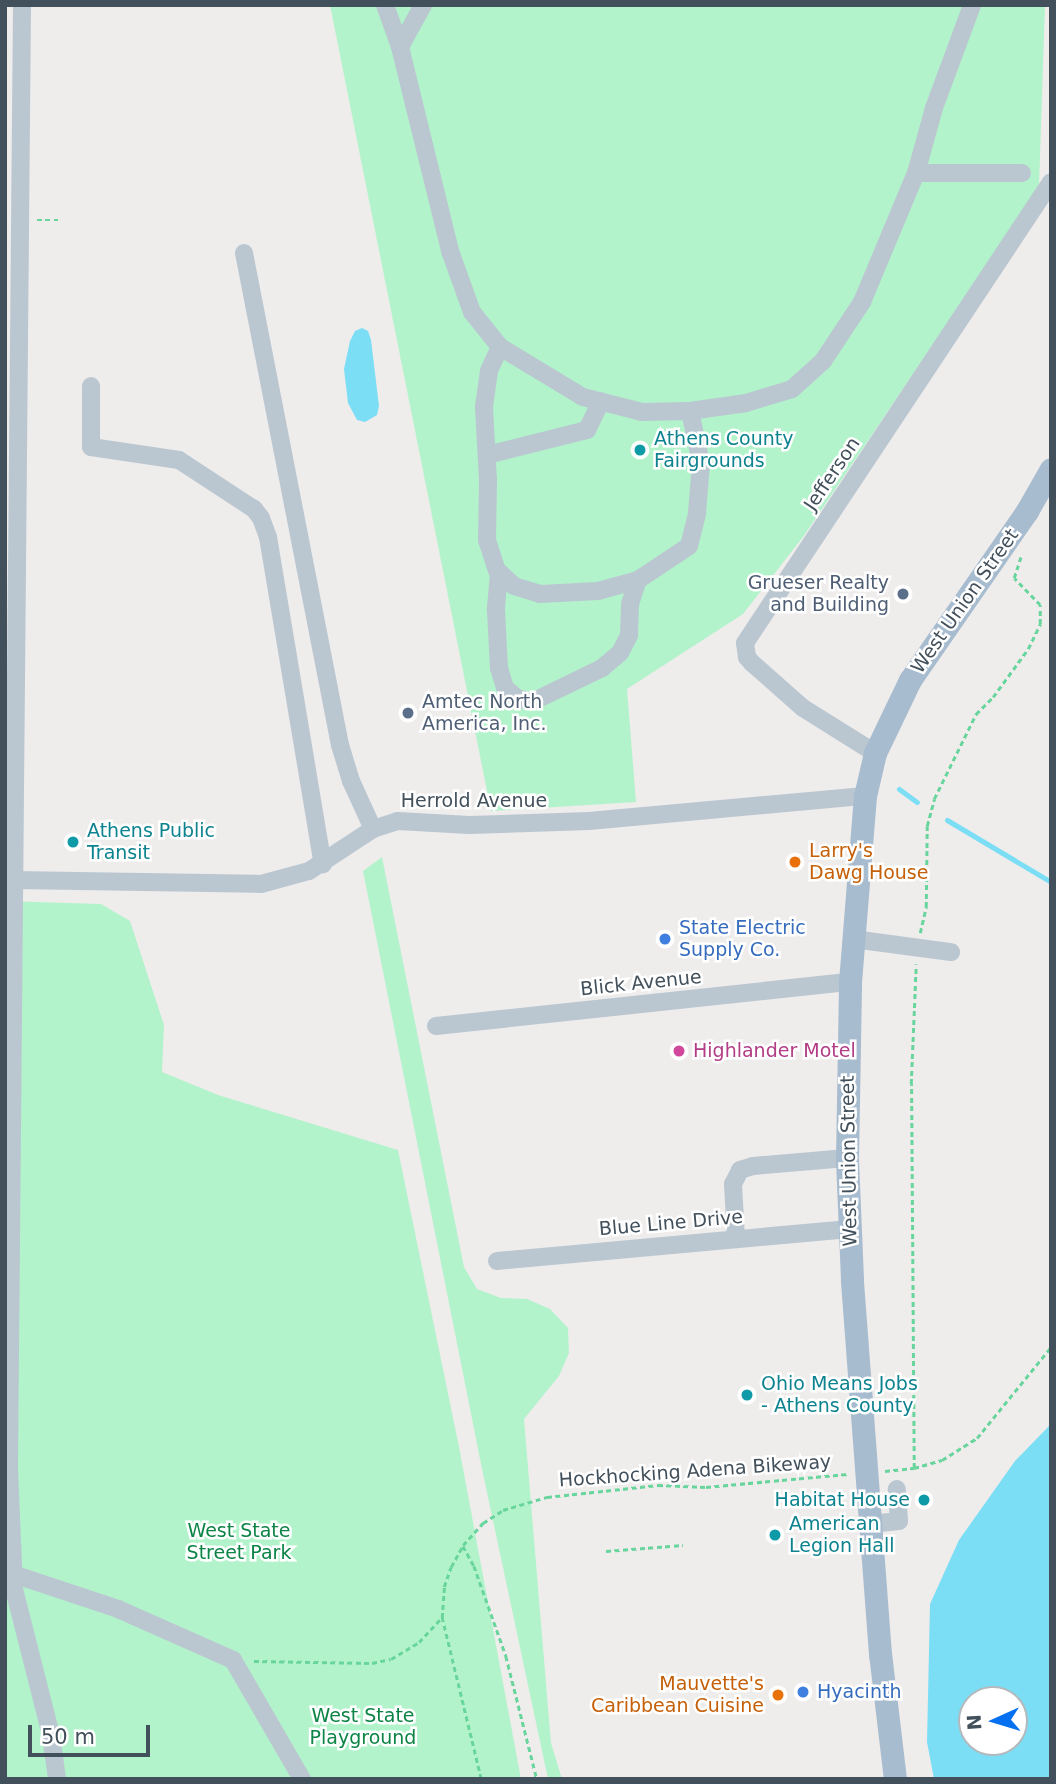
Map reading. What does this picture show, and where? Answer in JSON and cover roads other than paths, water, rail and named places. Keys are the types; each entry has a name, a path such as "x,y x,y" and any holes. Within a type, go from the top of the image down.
{"main road":[{"name":"West Union Street","path":"895,1779 880,1654 847,1158 850,982 865,796 875,753 910,680 1027,511 1051,468"}],"street":[{"path":"22,5 13,51 14,880 9,1442 13,1574 51,1735 57,1779"},
{"path":"385,5 400,47 450,251 472,312 500,347 583,397 642,412 690,411 746,403 792,389 823,361 862,302 916,173 934,108 972,5"},
{"path":"400,47 423,5"},
{"path":"916,173 1021,173"},
{"name":"Jefferson","path":"875,753 803,708 752,663 745,643 1051,182"},
{"path":"244,253 340,745 351,781 373,829"},
{"path":"500,347 489,372 484,407 487,540 499,573 496,611 499,668 505,688 518,699 534,701 602,668 620,653 629,635 630,604 638,580"},
{"path":"91,386 91,447 179,460 254,509 261,519 268,537 323,864"},
{"path":"487,455 587,430 601,401"},
{"path":"499,573 514,586 540,594 598,591 638,580 689,546 697,513 701,463 690,411"},
{"name":"Herrold Avenue","path":"14,880 261,884 296,876 323,864 373,829 398,821 469,825 589,821 865,796"},
{"path":"853,939 951,952"},
{"name":"Blick Avenue","path":"436,1026 850,982"},
{"path":"736,1238 733,1184 740,1170 753,1166 847,1158"},
{"name":"Blue Line Drive","path":"497,1261 850,1229"},
{"path":"870,1524 899,1521 897,1489"},
{"path":"13,1574 118,1609 233,1660 302,1779"}],"water":[{"path":"362,328 368,331 371,340 379,406 377,415 365,422 357,420 348,403 344,369 350,341 355,331"},
{"path":"1051,1424 1051,1779 934,1779 927,1742 930,1604 959,1540 1015,1461"}],"waterway":[{"path":"899,789 917,802"},
{"path":"947,820 1051,882"}],"place":[{"name":"Athens County Fairgrounds","path":"640,450"},
{"name":"Grueser Realty and Building","path":"903,594"},
{"name":"Amtec North America, Inc.","path":"408,713"},
{"name":"Athens Public Transit","path":"73,842"},
{"name":"Larry's Dawg House","path":"795,862"},
{"name":"State Electric Supply Co.","path":"665,939"},
{"name":"Highlander Motel","path":"679,1051"},
{"name":"Ohio Means Jobs - Athens County","path":"747,1395"},
{"name":"Habitat House","path":"924,1500"},
{"name":"American Legion Hall","path":"775,1535"},
{"name":"Hyacinth","path":"803,1692"},
{"name":"Mauvette's Caribbean Cuisine","path":"778,1695"}],"park label":[{"name":"West State Street Park","path":"239,1542"},
{"name":"West State Playground","path":"363,1727"}]}
